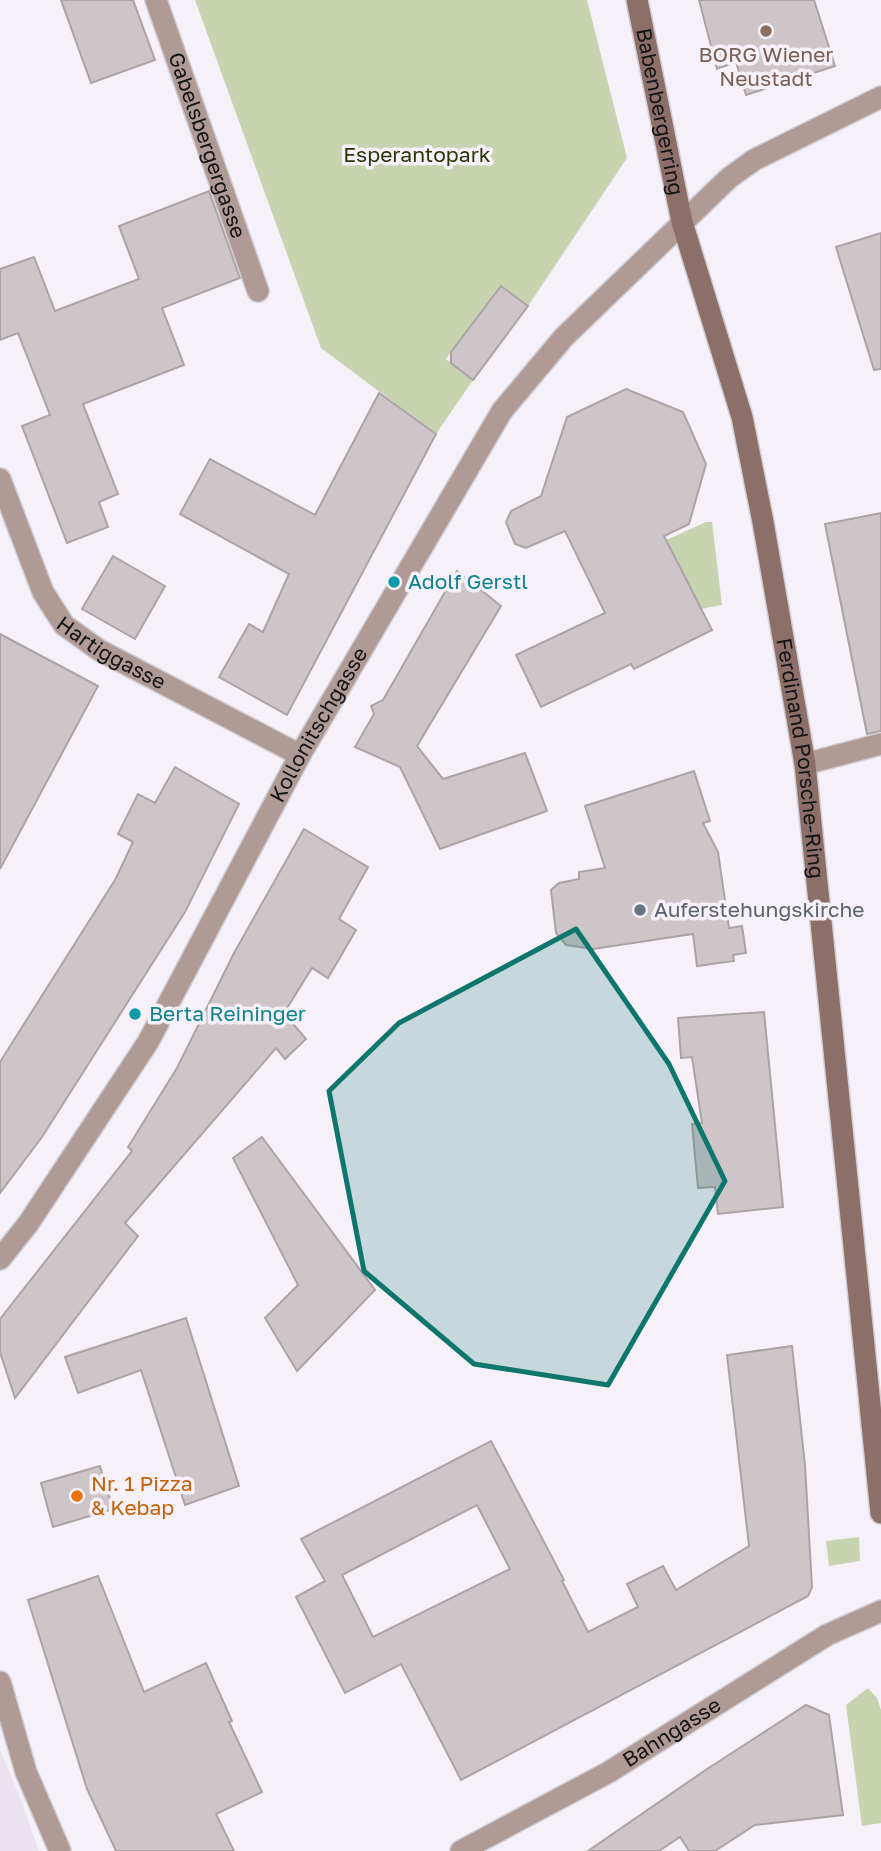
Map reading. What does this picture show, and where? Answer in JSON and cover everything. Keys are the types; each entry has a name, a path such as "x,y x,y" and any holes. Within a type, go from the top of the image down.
{"street":[{"name":"Gabelsbergergasse","path":"156,0 258,292"},
{"name":"Babenbergerring","path":"637,0 682,222"},
{"name":"Kollonitschgasse","path":"0,1259 29,1224 148,1042 300,755 502,411 564,337 729,178 754,160 881,97"},
{"name":"Ferdinand Porsche-Ring","path":"682,222 742,417 764,522 805,764 881,1513"},
{"name":"Hartiggasse","path":"0,478 43,592 64,625 99,650 300,755"},
{"path":"805,764 881,744"},
{"name":"Bahngasse","path":"461,1851 609,1772 827,1635 881,1611"},
{"path":"0,1682 26,1772 60,1851"}],"highlighted area":[{"path":"576,929 669,1064 725,1181 608,1385 474,1364 364,1271 329,1091 399,1023"}],"shaded area":[{"path":"0,1750 17,1790 39,1851 0,1851"}],"green space":[{"name":"Esperantopark","path":"195,0 587,0 627,158 528,306 500,286 446,359 473,380 436,434 321,348"},
{"path":"706,522 712,522 722,605 701,609 666,540"},
{"path":"859,1537 860,1561 829,1566 826,1541"},
{"path":"868,1688 877,1698 881,1710 881,1823 862,1826 846,1705"}],"building":[{"path":"61,0 133,0 155,60 91,83"},
{"name":"BORG Wiener Neustadt","path":"699,0 814,0 835,66 746,95 736,62 717,69"},
{"path":"209,191 240,278 162,308 184,365 83,404 118,494 99,502 108,527 67,543 22,426 50,415 18,333 0,340 0,269 34,257 55,311 139,279 119,226"},
{"path":"881,233 881,369 874,370 836,247"},
{"path":"501,286 528,306 473,380 451,363 451,352"},
{"path":"626,389 683,412 706,464 689,524 664,536 712,630 634,669 631,664 541,707 516,655 605,613 565,531 526,548 515,544 506,522 511,511 541,496 567,417"},
{"path":"379,393 436,434 287,715 219,677 249,624 263,632 289,574 180,514 210,459 315,515"},
{"path":"881,513 881,731 867,734 825,524"},
{"path":"113,556 165,586 135,639 82,609"},
{"path":"457,571 501,606 417,746 443,779 525,753 547,811 440,849 400,767 355,747 374,714 371,706 383,700"},
{"path":"0,634 98,686 0,869"},
{"path":"175,767 239,804 185,912 42,1137 0,1193 0,1062 115,880 133,842 118,834 138,794 155,803"},
{"name":"Auferstehungskirche","path":"694,771 710,821 703,823 718,852 729,928 742,926 746,953 733,955 734,961 697,966 693,934 593,949 566,945 556,933 551,890 559,883 579,879 579,872 605,868 585,806"},
{"path":"304,829 368,867 339,919 356,930 328,978 312,968 284,1013 306,1039 285,1059 276,1048 125,1223 138,1236 15,1398 0,1352 0,1319 132,1151 128,1147 177,1068 234,953"},
{"path":"764,1012 783,1207 718,1214 715,1187 698,1188 692,1124 702,1123 692,1057 681,1058 678,1018"},
{"path":"262,1137 375,1290 297,1371 265,1318 298,1285 233,1158"},
{"path":"186,1318 239,1486 185,1505 141,1370 78,1393 65,1357"},
{"path":"792,1346 805,1465 812,1587 808,1596 461,1780 401,1664 345,1693 296,1597 325,1581 301,1539 491,1441 564,1580 562,1581 588,1632 638,1607 627,1584 663,1566 676,1590 749,1546 727,1355","holes":["477,1505 510,1569 373,1637 342,1575"]},
{"name":"Nr. 1 Pizza & Kebap","path":"100,1466 113,1509 53,1527 41,1483"},
{"path":"98,1576 144,1692 206,1663 232,1721 229,1722 262,1792 216,1814 234,1851 116,1851 87,1789 28,1600"},
{"path":"806,1705 829,1715 843,1815 755,1825 715,1851 689,1851 680,1837 659,1851 588,1851 704,1771"}],"place":[{"name":"BORG Wiener Neustadt","path":"766,31"},
{"name":"Adolf Gerstl","path":"394,582"},
{"name":"Auferstehungskirche","path":"640,910"},
{"name":"Berta Reininger","path":"135,1014"},
{"name":"Nr. 1 Pizza & Kebap","path":"77,1496"}]}
